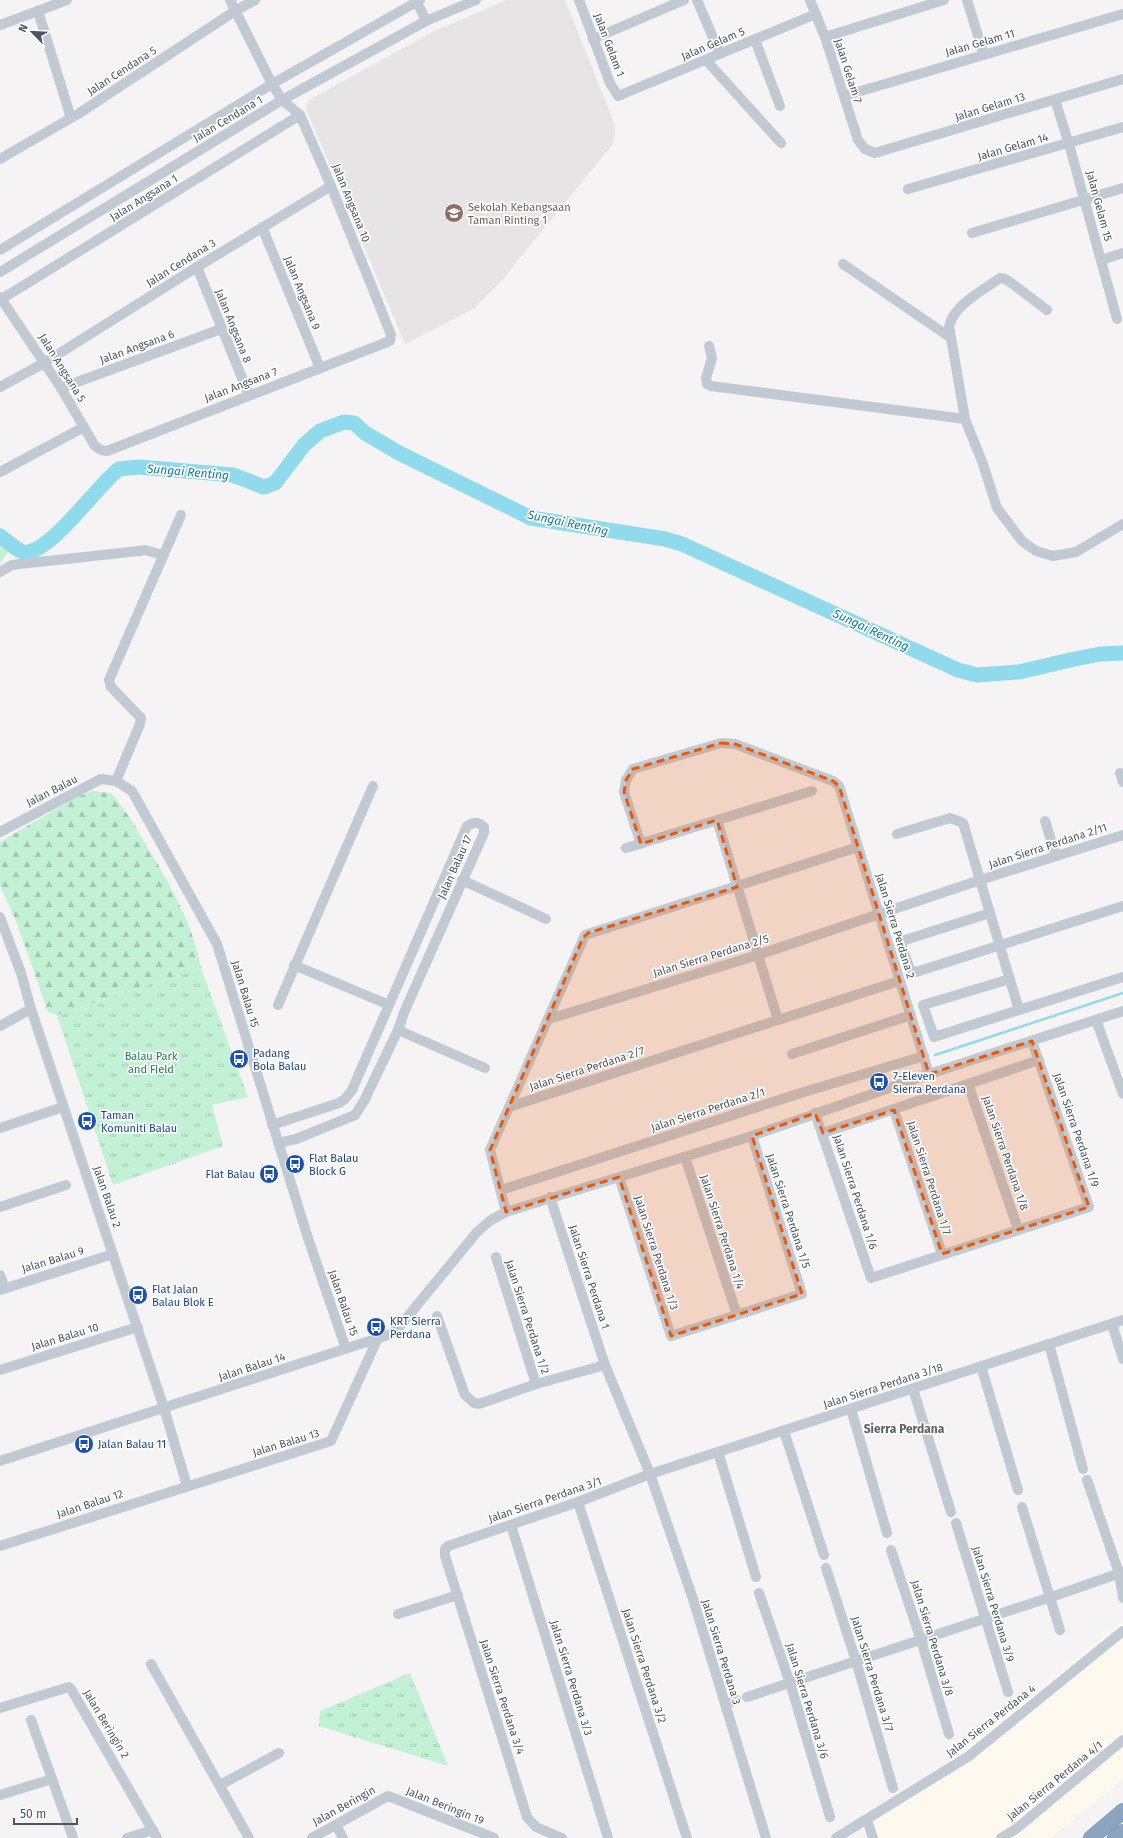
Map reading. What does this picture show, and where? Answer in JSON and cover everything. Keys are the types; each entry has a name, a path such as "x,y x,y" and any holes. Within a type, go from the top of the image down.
{"highway":[{"path":"1091,1838 1123,1811"},
{"path":"1115,1838 1123,1832"}],"street":[{"path":"0,25 67,0"},
{"name":"Jalan Angsana 10","path":"230,0 272,84 282,100 300,115 332,186 391,335 390,341"},
{"name":"Jalan Cendana 5","path":"0,159 71,118 235,11 255,0"},
{"path":"418,0 426,20"},
{"name":"Jalan Cendana 1","path":"0,250 272,84 418,0"},
{"name":"Jalan Cendana 1","path":"0,272 282,100 426,20 476,0"},
{"name":"Jalan Gelam 1","path":"579,0 610,84 618,96"},
{"path":"593,39 684,0"},
{"path":"697,0 720,54"},
{"name":"Jalan Gelam 7","path":"810,0 825,37 858,140 865,149"},
{"path":"825,37 944,0"},
{"path":"967,0 984,55"},
{"path":"38,11 71,118"},
{"name":"Jalan Gelam 5","path":"618,96 816,14"},
{"name":"Jalan Gelam 11","path":"844,96 1123,14"},
{"path":"755,40 780,106"},
{"path":"706,60 781,143"},
{"name":"Jalan Gelam 13","path":"865,149 875,154 1123,80"},
{"name":"Jalan Gelam 15","path":"1055,100 1085,200 1117,320"},
{"name":"Jalan Angsana 1","path":"1,299 300,115"},
{"name":"Jalan Gelam 14","path":"908,188 1069,144 1123,127"},
{"name":"Jalan Cendana 3","path":"0,387 44,363 262,227 332,186"},
{"path":"972,233 1123,188"},
{"name":"Jalan Angsana 9","path":"262,227 320,368"},
{"path":"1101,260 1123,253"},
{"path":"843,264 951,338"},
{"name":"Jalan Angsana 8","path":"197,267 249,395"},
{"path":"1047,310 1010,282 1000,278 959,308 951,318 949,326 965,419 983,464 997,508 1022,541 1036,551 1053,556 1076,552 1123,524"},
{"name":"Jalan Angsana 5","path":"1,299 61,388 96,446 101,450"},
{"name":"Jalan Angsana 6","path":"61,388 221,329"},
{"name":"Jalan Angsana 7","path":"101,450 107,450 381,346 390,341"},
{"path":"709,346 712,358 706,378 707,384 711,386 965,419"},
{"path":"0,472 84,427"},
{"path":"116,781 140,724 140,718 111,687 109,680 181,515"},
{"path":"0,572 20,564 145,550 163,555"},
{"name":"Jalan Sierra Perdana 2","path":"640,844 624,792 628,776 633,769 721,743 735,744 834,780 839,786 929,1074"},
{"name":"Jalan Balau","path":"0,832 101,779 116,781"},
{"name":"Jalan Balau 15","path":"116,781 132,791 217,944 307,1236 346,1350"},
{"path":"278,1005 294,965 373,786"},
{"path":"626,848 812,791"},
{"path":"897,834 950,818 962,823 1019,1010"},
{"path":"717,820 778,1020"},
{"path":"1045,821 1056,856"},
{"name":"Jalan Balau 17","path":"272,1125 329,1106 345,1098 352,1090 467,826 474,822 480,823 484,827 484,833 462,880 398,1030 355,1115 302,1137 278,1143"},
{"name":"Jalan Sierra Perdana 2/11","path":"880,914 980,880 1123,835"},
{"path":"506,1212 490,1150 585,935 858,847"},
{"path":"462,880 546,919"},
{"path":"990,913 902,941 901,944 910,970 916,972 1123,906"},
{"name":"Jalan Sierra Perdana 2/5","path":"548,1019 758,955 880,914"},
{"name":"Jalan Balau 2","path":"0,917 4,936 22,973 31,1009 62,1107 114,1254 164,1408 187,1486"},
{"path":"294,965 389,1005"},
{"path":"1010,979 922,1005 934,1038 1123,977"},
{"name":"Jalan Sierra Perdana 2/7","path":"509,1107 899,981"},
{"path":"0,1026 31,1009"},
{"name":"Jalan Balau 14","path":"164,1408 377,1340 391,1334 400,1326 477,1232 491,1220 506,1212 550,1197 752,1136 929,1074 1123,1011"},
{"path":"792,1054 911,1015"},
{"path":"1096,1020 1123,1094"},
{"path":"398,1030 485,1068"},
{"name":"Jalan Sierra Perdana 1/9","path":"1018,1229 1089,1207 1040,1060 1032,1041"},
{"name":"Jalan Sierra Perdana 2/1","path":"501,1190 804,1092 924,1056"},
{"path":"823,1133 1040,1060"},
{"name":"Jalan Sierra Perdana 1/8","path":"968,1084 1018,1229"},
{"path":"0,1128 62,1107"},
{"name":"Jalan Sierra Perdana 1/7","path":"894,1110 942,1254"},
{"name":"Jalan Sierra Perdana 1/6","path":"815,1113 871,1278 942,1254"},
{"name":"Jalan Sierra Perdana 1/5","path":"737,1315 802,1294 752,1136"},
{"name":"Jalan Sierra Perdana 1/4","path":"685,1156 737,1315"},
{"name":"Jalan Sierra Perdana 1/3","path":"619,1177 671,1336 737,1315"},
{"path":"0,1207 66,1185"},
{"name":"Jalan Sierra Perdana 1","path":"550,1197 605,1365 650,1474"},
{"path":"942,1254 1018,1229"},
{"name":"Jalan Balau 9","path":"2,1289 114,1254"},
{"name":"Jalan Sierra Perdana 1/2","path":"496,1257 536,1384"},
{"path":"0,1275 2,1289"},
{"path":"437,1316 465,1395 470,1401 478,1404 536,1384 605,1365"},
{"name":"Jalan Sierra Perdana 3/18","path":"650,1474 1123,1320"},
{"path":"1112,1324 1123,1359"},
{"name":"Jalan Balau 10","path":"0,1370 138,1327"},
{"name":"Jalan Balau 13","path":"187,1486 332,1441 377,1340"},
{"path":"1049,1344 1083,1469"},
{"path":"981,1366 1018,1490"},
{"path":"913,1389 951,1512"},
{"path":"0,1461 164,1408"},
{"path":"851,1409 887,1533"},
{"path":"784,1431 824,1555"},
{"path":"718,1452 756,1577"},
{"name":"Jalan Sierra Perdana 3/1","path":"448,1546 578,1502 650,1474"},
{"name":"Jalan Sierra Perdana 3","path":"650,1474 692,1599 766,1838"},
{"path":"1087,1480 1121,1573 1123,1598"},
{"name":"Jalan Balau 12","path":"0,1546 187,1486"},
{"name":"Jalan Sierra Perdana 3/2","path":"578,1502 687,1838"},
{"path":"1022,1507 1060,1630"},
{"name":"Jalan Sierra Perdana 3/9","path":"956,1523 1008,1692"},
{"name":"Jalan Sierra Perdana 3/3","path":"511,1525 608,1838"},
{"name":"Jalan Sierra Perdana 3/4","path":"448,1546 446,1549 446,1556 527,1817 536,1827 562,1838"},
{"name":"Jalan Sierra Perdana 3/8","path":"891,1550 921,1640 948,1734"},
{"name":"Jalan Sierra Perdana 3/7","path":"826,1568 856,1661 893,1788"},
{"path":"725,1704 1050,1598 1121,1573"},
{"name":"Jalan Sierra Perdana 3/6","path":"759,1593 790,1683 830,1817"},
{"path":"398,1614 458,1595"},
{"name":"Jalan Sierra Perdana 4","path":"836,1838 969,1756 1123,1631"},
{"path":"151,1664 249,1838"},
{"name":"Jalan Beringin 2","path":"0,1708 68,1687 71,1689 155,1834"},
{"path":"31,1720 73,1838"},
{"name":"Jalan Sierra Perdana 4/1","path":"1001,1838 1023,1822 1123,1740"},
{"path":"220,1785 279,1753"},
{"path":"0,1794 52,1779"},
{"name":"Jalan Beringin","path":"312,1838 388,1796"},
{"name":"Jalan Beringin 19","path":"388,1796 490,1837"},
{"path":"867,1820 873,1838"},
{"path":"336,1825 343,1838"},
{"path":"127,1838 155,1834"}],"highlighted area":[{"path":"721,743 735,744 833,781 839,786 929,1074 1032,1041 1089,1207 942,1254 894,1110 823,1133 815,1113 752,1136 802,1294 671,1336 619,1177 506,1212 490,1150 583,938 588,933 737,887 717,820 641,844 624,792 626,780 633,769"}],"shaded area":[{"name":"Sekolah Kebangsaan Taman Rinting 1","path":"507,0 565,0 615,125 615,135 612,145 502,280 475,308 405,344 306,109 309,100 432,32"},
{"path":"1123,1621 1123,1780 1050,1838 866,1838 859,1816 937,1771"}],"green space":[{"path":"0,528 17,540 0,563"},
{"path":"92,791 111,793 139,832 164,874 179,904 192,936 201,968 57,1015 48,1012 16,921 0,886 0,842 75,798"},
{"name":"Balau Park and Field","path":"201,968 248,1097 212,1105 223,1146 113,1185 57,1015"},
{"path":"410,1673 448,1766 319,1726 320,1711"}],"waterway":[{"name":"Sungai Renting","path":"0,536 20,551 23,552 34,550 46,543 59,532 119,469 139,467 233,475 264,487 275,483 304,445 320,431 344,422 354,423 365,433 399,453 531,518 665,539 682,544 958,670 977,675 1019,672 1100,654 1123,653"},
{"path":"935,1055 1123,993"}],"place":[{"name":"Sekolah Kebangsaan Taman Rinting 1","path":"454,213"},
{"name":"Padang Bola Balau","path":"239,1059"},
{"name":"7-Eleven Sierra Perdana","path":"879,1082"},
{"name":"Taman Komuniti Balau","path":"87,1121"},
{"name":"Flat Balau Block G","path":"295,1164"},
{"name":"Flat Balau","path":"269,1174"},
{"name":"Flat Jalan Balau Blok E","path":"138,1295"},
{"name":"KRT Sierra Perdana","path":"376,1327"},
{"name":"Jalan Balau 11","path":"84,1444"}],"district":[{"name":"Sierra Perdana","path":"904,1429"}]}
